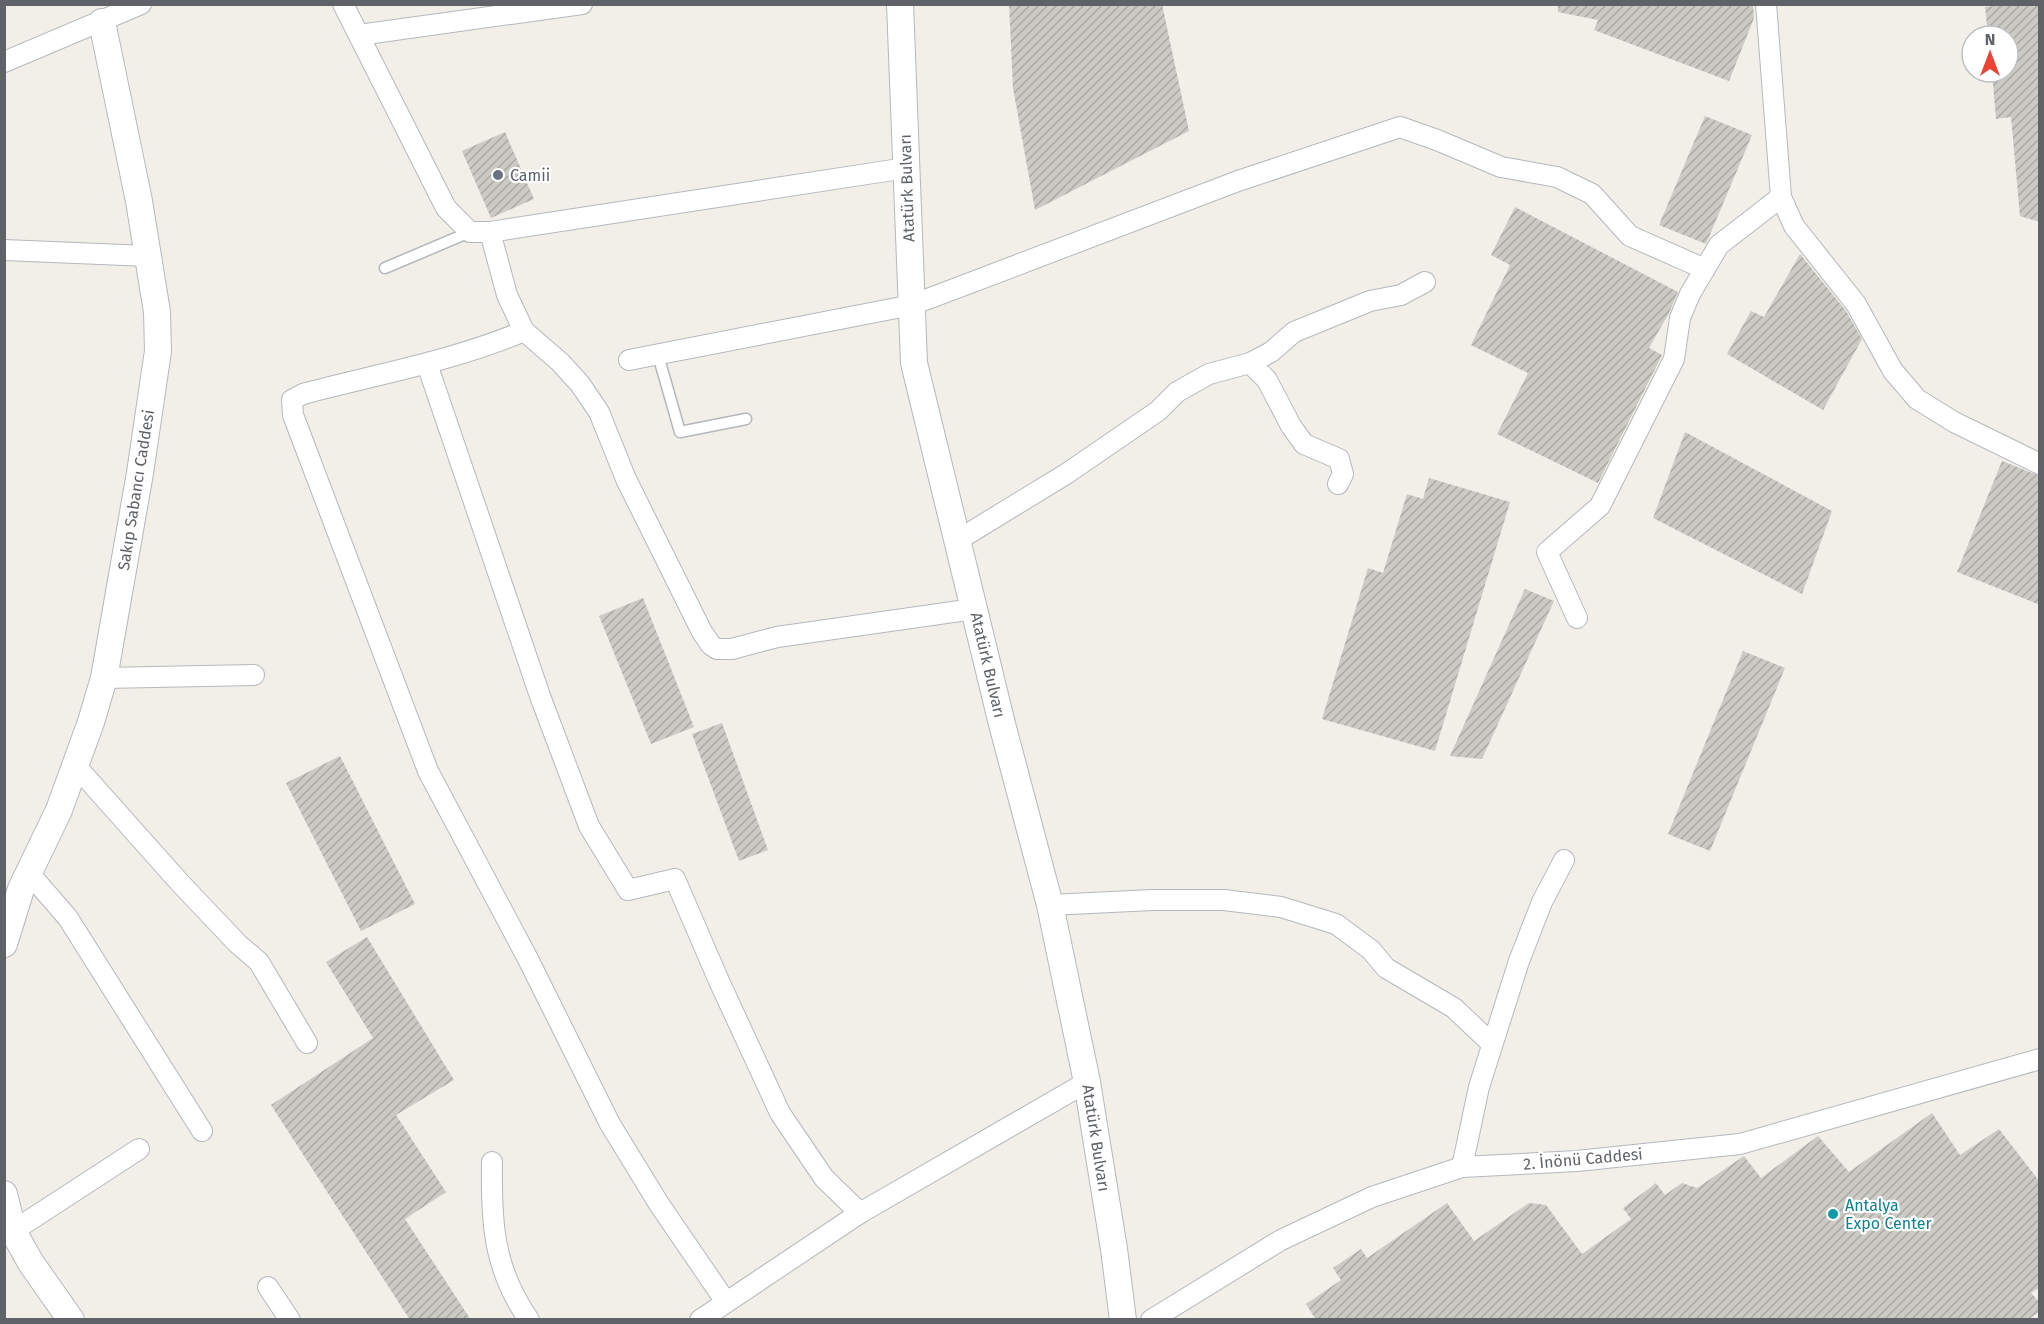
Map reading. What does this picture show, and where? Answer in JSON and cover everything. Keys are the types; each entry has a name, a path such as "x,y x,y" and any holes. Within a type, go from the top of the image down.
{"street":[{"path":"4,62 141,4"},
{"path":"343,4 446,208 470,232 489,232 906,168"},
{"path":"359,35 582,4"},
{"name":"Atatürk Bulvarı","path":"900,4 914,363 1002,724 1050,905 1087,1082 1123,1320"},
{"path":"1766,4 1781,197 1794,226 1856,304 1893,371 1917,399 1954,422 2040,464"},
{"name":"Sakıp Sabancı Caddesi","path":"4,944 21,890 59,810 104,678 140,473 158,351 157,312 139,201 102,22"},
{"path":"629,360 912,305 1238,181 1400,127 1501,167 1557,177 1592,194 1630,236 1705,269"},
{"path":"1577,618 1547,552 1600,507 1674,359 1680,318 1690,294 1719,244 1781,197"},
{"path":"489,232 507,295 524,331 560,362 580,384 599,412 630,488 702,632 711,645 717,649 732,649 777,637 975,609"},
{"path":"4,250 148,256"},
{"path":"958,540 1066,474 1158,411 1177,392 1209,374 1250,363 1271,352 1294,332 1370,301 1401,295 1425,282"},
{"path":"524,331 478,349 427,364 303,394 292,400 294,415 428,771 528,959 610,1124 659,1204 726,1302"},
{"path":"1250,363 1267,380 1290,426 1304,444 1339,459 1343,474 1338,484"},
{"path":"427,364 540,696 589,826 628,890 675,879 780,1113 824,1178 860,1213"},
{"path":"104,678 254,675"},
{"path":"75,765 181,884 238,944 259,962 307,1043"},
{"path":"1462,1167 1479,1088 1519,961 1538,912 1564,860"},
{"path":"29,873 68,918 202,1131"},
{"path":"1050,905 1152,900 1224,900 1281,907 1336,924 1371,950 1386,968 1454,1008 1492,1044"},
{"name":"2. İnönü Caddesi","path":"1151,1320 1281,1240 1372,1197 1462,1167 1577,1161 1740,1144 2040,1059"},
{"path":"700,1320 860,1213 1087,1082"},
{"path":"13,1231 139,1149"},
{"path":"492,1162 491,1212 498,1256 510,1289 529,1320"},
{"path":"4,1194 13,1231 31,1263 68,1318"},
{"path":"268,1287 290,1320"}],"lane":[{"path":"385,268 470,232"},
{"path":"658,354 680,432 746,419"}],"building":[{"path":"1009,4 1162,4 1189,131 1035,210 1013,88"},
{"path":"1558,4 1753,4 1754,18 1729,81 1594,30 1598,20 1558,12"},
{"path":"2040,4 2040,222 2020,216 2011,117 1996,119 1993,84 2020,84 2020,24 1987,24 1985,7"},
{"path":"1705,116 1752,135 1706,244 1659,225"},
{"name":"Camii","path":"505,132 534,199 491,218 462,151"},
{"path":"1515,207 1678,292 1649,348 1662,355 1598,483 1497,434 1528,373 1471,345 1510,265 1491,255"},
{"path":"1800,254 1846,311 1862,339 1823,410 1727,354 1751,311 1764,317"},
{"path":"1685,432 1832,511 1802,594 1653,518"},
{"path":"2002,461 2040,476 2040,605 1957,572"},
{"path":"1429,478 1510,502 1435,751 1322,719 1368,568 1383,573 1407,494 1423,499"},
{"path":"1525,589 1554,601 1482,759 1450,756"},
{"path":"643,598 694,727 651,744 599,616"},
{"path":"1743,651 1785,668 1710,851 1668,834"},
{"path":"722,723 768,850 739,861 692,734"},
{"path":"340,756 415,904 361,931 286,783"},
{"path":"367,937 454,1080 396,1115 446,1192 405,1219 471,1320 410,1320 271,1105 373,1038 326,962"},
{"name":"Antalya Expo Center","path":"1932,1113 1960,1155 1999,1129 2040,1182 2040,1287 2031,1293 2040,1303 2040,1311 2028,1320 1316,1320 1306,1304 1341,1280 1333,1268 1361,1249 1367,1258 1447,1203 1474,1241 1529,1203 1546,1205 1582,1254 1631,1219 1623,1208 1656,1183 1665,1195 1682,1183 1697,1188 1744,1156 1761,1178 1818,1136 1849,1172"}],"place":[{"name":"Camii","path":"498,175"},
{"name":"Antalya Expo Center","path":"1833,1214"}]}
